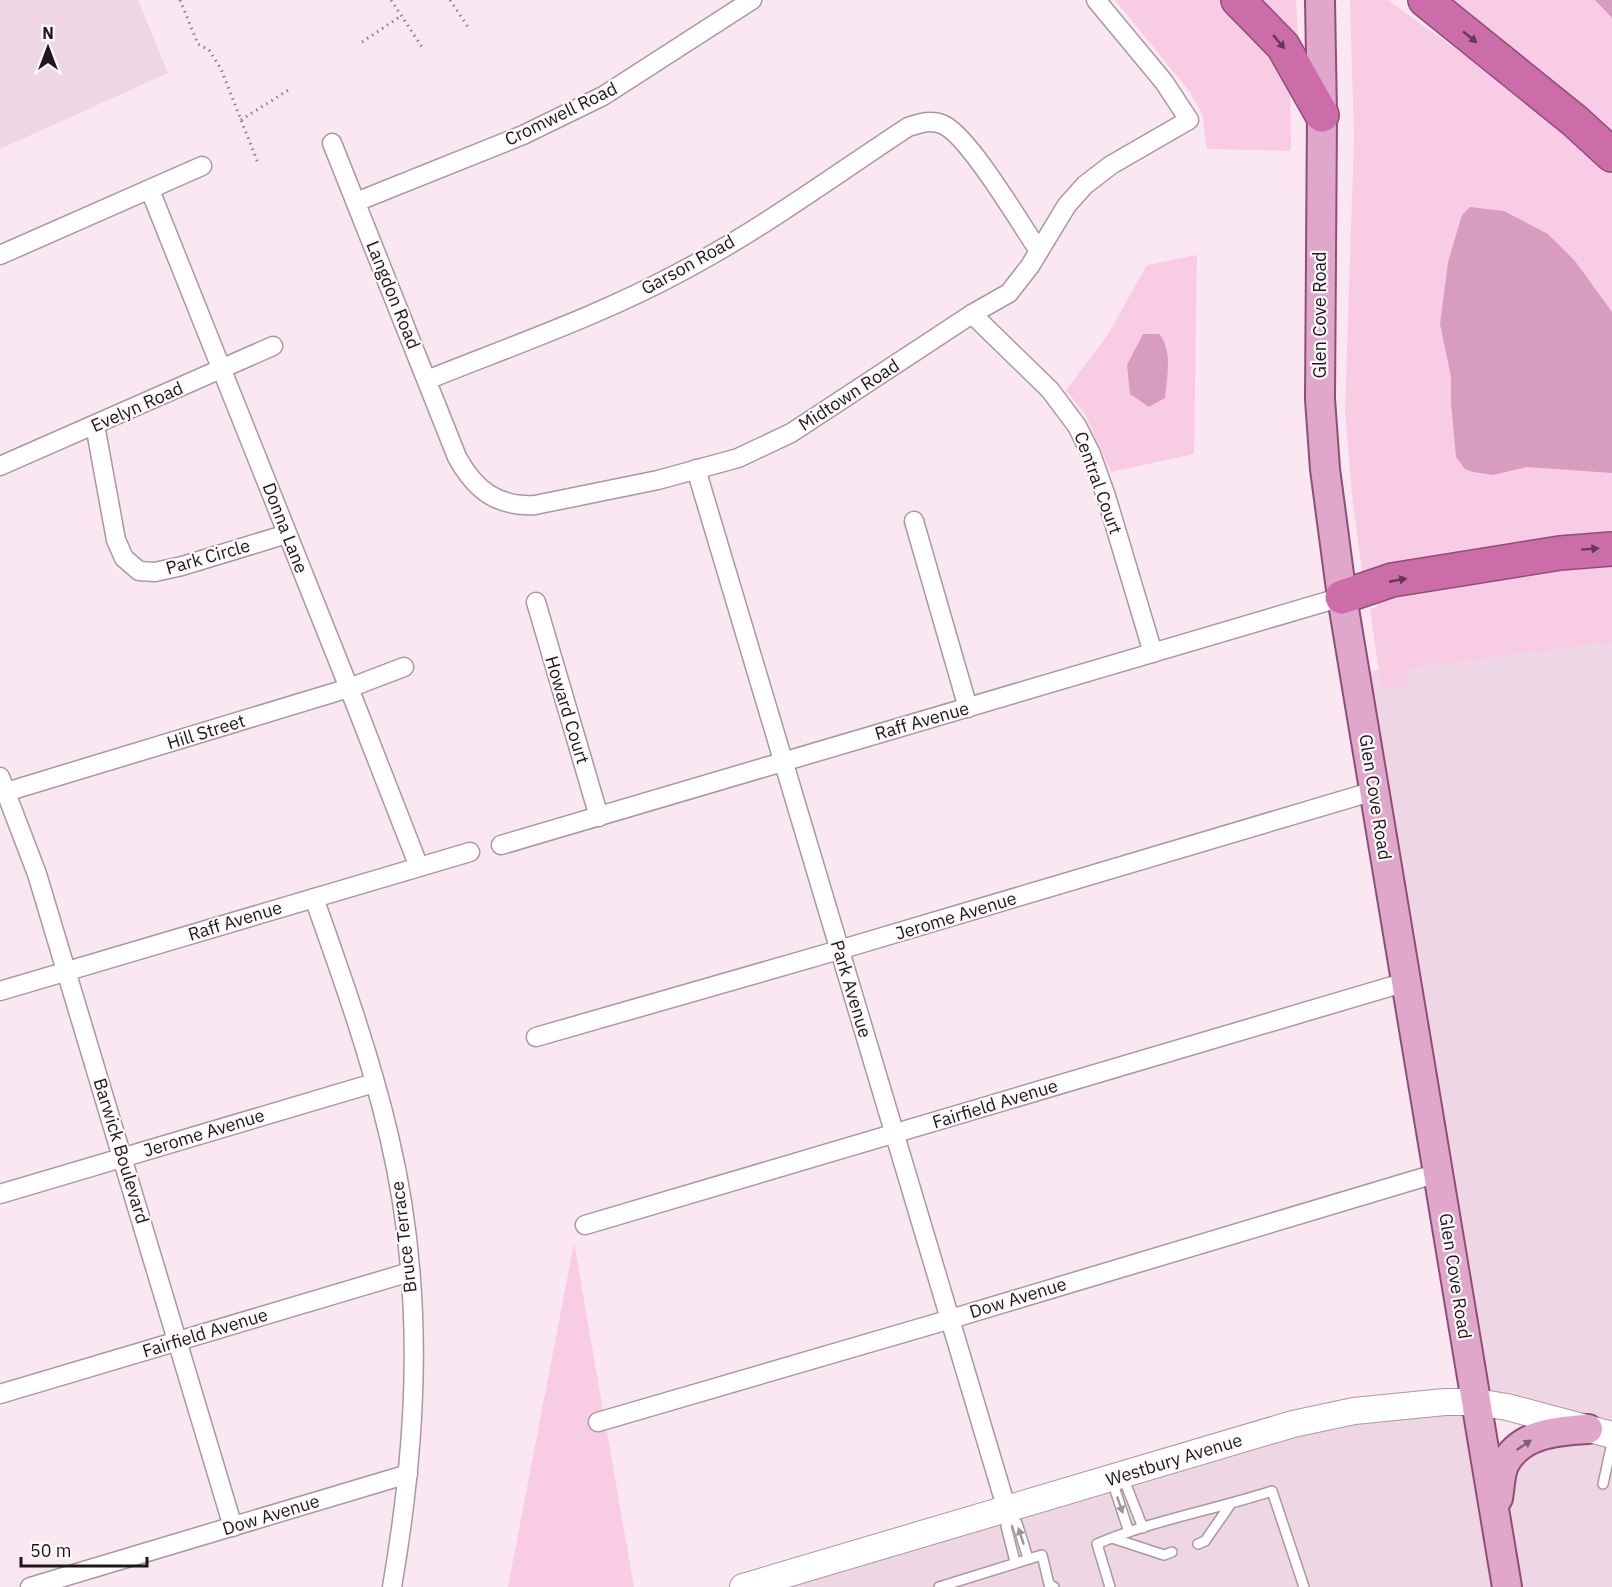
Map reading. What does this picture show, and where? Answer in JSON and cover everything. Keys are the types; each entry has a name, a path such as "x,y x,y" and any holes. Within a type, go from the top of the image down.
{"highway":[{"path":"1238,0 1283,46 1322,115"},
{"path":"1425,0 1575,121 1612,155"},
{"path":"1342,597 1392,580 1560,553 1612,549"}],"main road":[{"name":"Glen Cove Road","path":"1320,0 1322,115 1320,399 1326,478 1342,597 1507,1587"},
{"name":"Westbury Avenue","path":"743,1587 1008,1513 1117,1477 1293,1424 1354,1411 1446,1402 1476,1402 1507,1407 1604,1435"},
{"path":"1496,1515 1503,1466 1515,1450 1535,1437 1557,1431 1604,1435"}],"street":[{"name":"Cromwell Road","path":"356,202 523,135 603,96 752,0"},
{"name":"Midtown Road","path":"454,447 467,474 482,491 504,503 523,506 535,506 658,480 738,458 791,433 972,314 1009,294 1067,205 1085,185 1111,165 1189,120 1164,82 1096,0"},
{"name":"Garson Road","path":"427,380 604,309 687,269 763,223 908,127 921,122 943,125 955,133 970,150 1039,251"},
{"name":"Langdon Road","path":"332,143 454,447"},
{"path":"0,255 202,166"},
{"name":"Donna Lane","path":"150,190 419,867"},
{"name":"Central Court","path":"972,314 1050,390 1077,426 1091,454 1106,496 1153,653"},
{"name":"Evelyn Road","path":"0,466 273,346"},
{"name":"Park Circle","path":"95,425 116,540 124,558 139,571 154,572 182,566 287,534"},
{"name":"Park Avenue","path":"696,469 1008,1513"},
{"path":"914,521 968,708"},
{"name":"Raff Avenue","path":"501,845 1342,597"},
{"name":"Howard Court","path":"536,602 599,817"},
{"name":"Hill Street","path":"3,785 349,688 404,667"},
{"name":"Barwick Boulevard","path":"3,785 37,874 233,1527"},
{"name":"Jerome Avenue","path":"536,1037 839,950 1374,791"},
{"name":"Raff Avenue","path":"0,991 470,852"},
{"name":"Bruce Terrace","path":"314,898 364,1040 389,1136 398,1180 410,1272 414,1390 408,1474 392,1587"},
{"name":"Fairfield Avenue","path":"585,1225 1406,982"},
{"name":"Jerome Avenue","path":"0,1194 374,1083"},
{"name":"Dow Avenue","path":"598,1422 1438,1173"},
{"name":"Fairfield Avenue","path":"0,1394 410,1272"},
{"name":"Dow Avenue","path":"30,1587 408,1474"}],"lane":[{"path":"1603,1484 1609,1469 1604,1435"},
{"path":"1117,1477 1143,1528"},
{"path":"1117,1477 1129,1532"},
{"path":"1110,1587 1097,1544 1129,1532 1230,1505 1272,1491 1304,1587"},
{"path":"1198,1544 1205,1541 1230,1505"},
{"path":"1008,1513 1017,1523 1028,1558"},
{"path":"1008,1513 1006,1526 1016,1562"},
{"path":"1112,1538 1164,1555 1172,1552"},
{"path":"939,1587 1042,1555 1050,1586"}],"path":[{"path":"180,0 198,44 209,50 222,69 258,163"},
{"path":"391,0 424,50"},
{"path":"450,0 468,27"},
{"path":"362,42 401,16"},
{"path":"241,120 290,89"}],"shaded area":[{"path":"0,0 138,0 168,73 0,149"},
{"path":"1115,0 1227,0 1290,77 1291,151 1207,149 1202,114 1189,91"},
{"path":"1252,0 1296,0 1298,37 1295,41 1291,28 1286,27"},
{"path":"1350,0 1388,0 1528,101 1612,175 1612,532 1585,533 1463,550 1464,559 1362,572 1352,495 1345,411 1354,138"},
{"path":"1450,0 1612,0 1612,132 1512,48"},
{"path":"1595,0 1612,0 1612,18"},
{"path":"1470,207 1504,211 1548,234 1575,261 1612,312 1612,473 1527,467 1493,475 1465,469 1456,457 1451,377 1440,324 1448,262 1462,215"},
{"path":"1197,255 1194,454 1111,472 1085,414 1066,390 1107,336 1147,265"},
{"path":"1143,334 1159,334 1168,356 1165,398 1149,407 1130,394 1127,365"},
{"path":"1612,560 1612,642 1406,668 1409,686 1387,689 1381,686 1370,609 1376,607 1380,601 1378,597"},
{"path":"1612,638 1612,1587 756,1587 1275,1427 1475,1401 1355,673","holes":["1476,1402 1557,1431 1503,1466"]},
{"path":"574,1243 634,1587 508,1587"}]}
